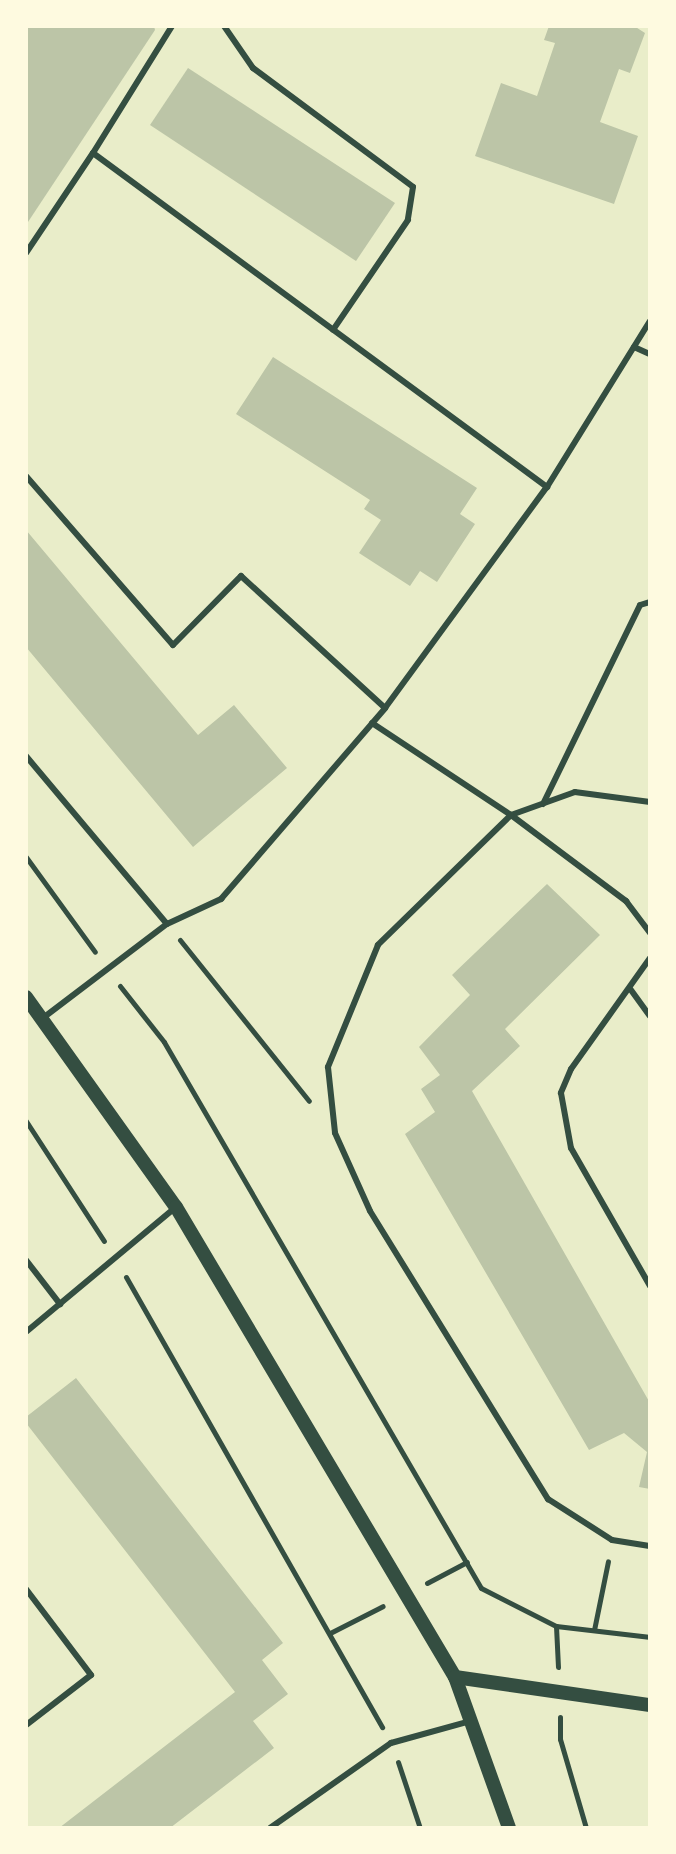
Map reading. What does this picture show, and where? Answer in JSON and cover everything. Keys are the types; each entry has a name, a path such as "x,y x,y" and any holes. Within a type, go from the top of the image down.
{"street":[{"path":"26,997 176,1207 455,1677 509,1828"},
{"path":"455,1677 650,1705"}],"lane":[{"path":"26,253 172,26"},
{"path":"224,26 253,68 413,187 408,220 333,330"},
{"path":"93,153 547,487"},
{"path":"43,1018 167,924 221,899 385,708 547,487 650,321"},
{"path":"634,347 650,354"},
{"path":"26,476 173,645 241,576 385,708"},
{"path":"543,804 640,605 650,602"},
{"path":"372,723 511,815 626,901 650,933"},
{"path":"26,756 167,924"},
{"path":"650,802 575,792 511,815 378,945 328,1067 335,1133 370,1211 539,1487 548,1499 612,1540 650,1546"},
{"path":"650,958 631,990 571,1069 561,1093 563,1121 571,1148 650,1286"},
{"path":"631,990 650,1016"},
{"path":"26,1332 176,1207"},
{"path":"26,1260 60,1304"},
{"path":"26,1589 91,1675 26,1725"},
{"path":"270,1828 391,1743 471,1721"}],"path":[{"path":"26,857 164,1042 481,1588 556,1626"},
{"path":"167,924 335,1133"},
{"path":"26,1121 115,1258 391,1743 420,1828"},
{"path":"594,1630 612,1540"}],"building":[{"path":"26,26 154,26 155,30 26,225"},
{"path":"549,26 634,26 645,33 630,73 619,69 600,122 638,136 614,204 475,156 501,83 537,96 555,43 544,40"},
{"path":"188,68 395,203 356,261 150,125"},
{"path":"273,357 477,488 460,514 475,524 437,582 420,571 410,586 359,553 381,520 364,509 370,500 236,414"},
{"path":"26,530 198,735 234,705 287,768 193,847 26,647"},
{"path":"547,884 600,935 505,1029 520,1046 472,1091 650,1403 650,1489 639,1487 647,1452 624,1433 589,1450 405,1134 435,1112 421,1089 440,1075 419,1047 470,995 452,975"},
{"path":"76,1378 283,1643 262,1660 288,1694 253,1721 274,1748 170,1828 59,1828 235,1692 26,1423 26,1417"}]}
